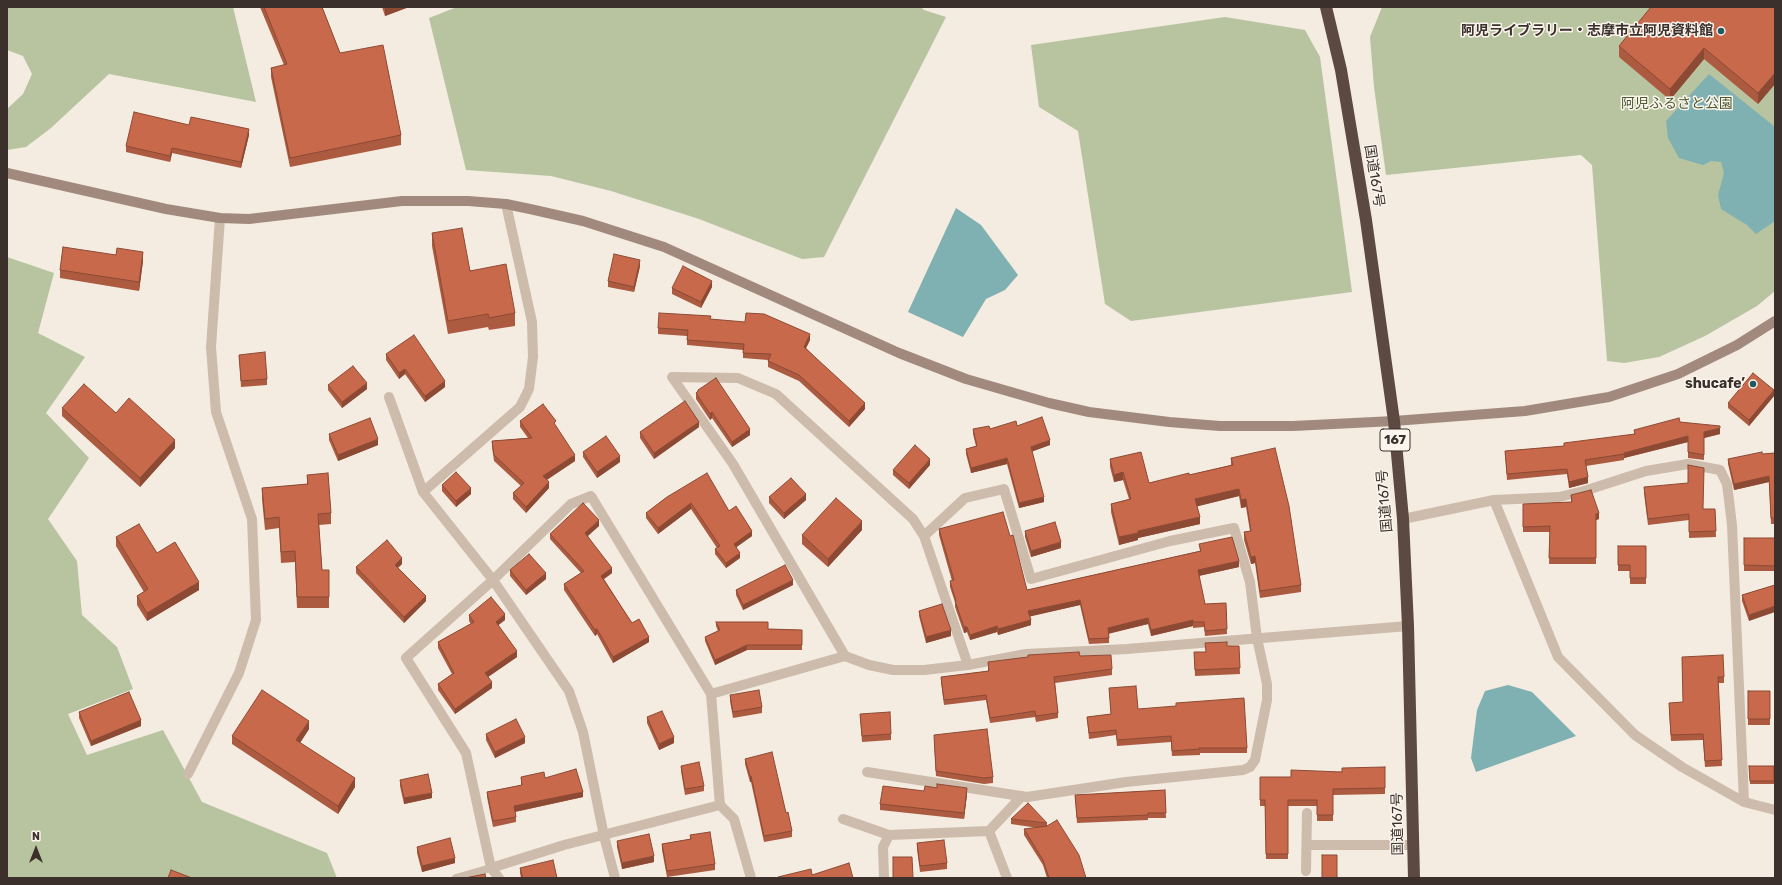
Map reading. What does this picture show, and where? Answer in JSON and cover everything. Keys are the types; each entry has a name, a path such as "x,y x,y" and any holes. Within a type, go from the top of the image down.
{"highway":[{"name":"国道167号","path":"1326,7 1341,70 1366,220 1394,421 1403,519 1408,626 1414,878"}],"street":[{"path":"7,173 166,209 220,218 249,219 402,201 468,201 506,204 583,221 664,247 899,353 966,379 1049,404 1125,417 1220,426 1293,426 1394,421 1525,411 1609,397 1678,374 1737,345 1775,321"},
{"path":"424,492 520,407 529,389 533,357 532,322 506,204"},
{"path":"188,774 239,673 256,620 252,519 216,412 211,347 220,218"},
{"path":"845,656 733,464 672,377 738,378 776,394 913,519 924,536 968,665"},
{"path":"389,397 424,492 493,580 568,691 583,732 604,836 615,878"},
{"path":"1403,519 1494,500 1559,497 1584,491 1646,471 1688,464 1720,470 1727,484 1732,525 1744,802"},
{"path":"867,772 1027,797 1126,782 1244,770 1250,767 1256,760 1267,700 1267,684 1257,638 1250,582 1234,528 1170,541 1031,579 1004,489 965,498 924,536"},
{"path":"500,878 491,868 466,753 406,658 493,580 571,504 591,496 711,694 720,805 734,819 751,878"},
{"path":"1494,500 1558,657 1635,735 1682,767 1744,802 1775,810"},
{"path":"711,694 845,656 869,665 894,670 924,670 968,665 1026,654 1127,649 1408,626"},
{"path":"843,819 890,835 989,831 1022,796"},
{"path":"491,868 564,844 604,836 720,805"},
{"path":"1306,872 1307,813"},
{"path":"989,831 1006,878"},
{"path":"884,878 883,847 890,835"},
{"path":"1307,845 1414,845"}],"lane":[{"path":"456,878 491,868"}],"green space":[{"path":"7,7 233,7 256,102 109,74 51,128 26,147 7,150 7,109 23,94 32,74 23,56 7,50"},
{"path":"457,7 921,7 924,10 946,17 824,257 802,259 699,219 611,191 551,176 466,170 429,18"},
{"name":"阿児ふるさと公園","path":"1382,7 1775,7 1775,291 1757,306 1705,336 1659,357 1624,363 1607,361 1592,165 1581,155 1386,175 1374,87 1370,37"},
{"path":"1225,17 1305,30 1320,57 1352,292 1131,321 1105,304 1078,131 1039,107 1031,45"},
{"path":"7,257 54,273 38,333 85,357 46,413 89,458 48,519 77,561 82,615 117,647 133,689 68,714 87,755 163,730 202,802 327,853 337,878 7,878"}],"water":[{"path":"1709,74 1775,127 1775,221 1756,234 1747,225 1721,209 1718,195 1724,173 1721,162 1711,161 1703,165 1679,158 1668,138 1666,121"},
{"path":"956,208 981,225 1018,275 1005,290 986,299 963,337 908,312"},
{"path":"1508,685 1532,692 1576,736 1476,772 1471,758 1477,710 1485,691"}],"building":[{"path":"264,7 322,7 340,53 383,45 401,135 290,158 271,68 287,64"},
{"path":"1651,7 1775,7 1775,73 1758,93 1704,48 1670,89 1619,46"},
{"path":"134,112 189,125 191,117 249,129 241,162 172,148 170,156 126,146"},
{"path":"462,228 470,271 506,264 515,313 489,318 488,314 448,321 432,233"},
{"path":"63,247 116,255 117,248 143,252 139,282 60,270"},
{"path":"614,254 640,260 634,287 608,281"},
{"path":"683,266 712,281 701,302 672,288"},
{"path":"659,313 711,316 710,319 745,322 746,313 764,314 810,334 804,347 865,403 849,421 799,375 768,361 771,354 743,353 744,344 687,340 688,330 658,328"},
{"path":"414,335 445,381 425,396 405,369 399,373 386,354"},
{"path":"265,352 267,379 241,381 239,355"},
{"path":"353,366 367,383 342,402 328,385"},
{"path":"1753,373 1774,390 1749,420 1728,403"},
{"path":"716,378 750,429 732,442 712,412 710,414 696,393"},
{"path":"84,384 116,413 129,398 175,440 140,478 62,408"},
{"path":"685,401 699,422 654,453 640,432"},
{"path":"543,404 556,421 554,423 575,455 543,476 549,482 526,507 513,493 524,483 494,455 492,441 532,438 520,421"},
{"path":"1042,417 1050,440 1031,447 1044,497 1019,503 1007,458 971,468 966,449 977,446 973,429 989,426 990,429 1016,421 1017,426"},
{"path":"370,418 378,439 338,455 329,434"},
{"path":"1679,418 1680,422 1720,426 1720,428 1704,432 1704,455 1688,452 1688,436 1624,454 1585,460 1588,477 1569,482 1567,469 1507,474 1505,451 1564,446 1564,443 1635,434 1634,430"},
{"path":"606,436 620,456 597,472 583,452"},
{"path":"915,445 930,459 909,483 893,470"},
{"path":"1275,448 1289,506 1301,585 1260,591 1255,556 1251,557 1244,532 1251,531 1246,499 1241,500 1239,489 1195,499 1200,517 1138,531 1138,533 1119,537 1111,504 1131,499 1123,472 1114,475 1110,459 1141,452 1149,483 1189,473 1189,475 1233,465 1231,458"},
{"path":"1762,452 1762,454 1775,453 1775,518 1771,518 1769,476 1734,484 1728,459"},
{"path":"1688,465 1704,468 1703,509 1715,509 1716,531 1689,532 1689,514 1648,519 1644,487 1688,483"},
{"path":"456,472 471,488 456,501 442,485"},
{"path":"328,473 331,513 318,514 322,570 329,570 329,597 297,597 295,551 281,552 279,517 265,519 262,488 308,484 307,475"},
{"path":"707,473 729,511 736,506 752,531 734,544 740,553 726,563 715,549 720,546 691,503 658,528 646,513 667,497"},
{"path":"791,478 806,494 784,513 769,497"},
{"path":"1591,490 1599,513 1596,514 1596,558 1549,558 1550,526 1523,527 1523,504 1572,502 1571,495"},
{"path":"836,498 862,521 828,559 802,535"},
{"path":"583,503 599,520 585,533 612,568 601,576 632,623 639,619 649,637 613,657 597,629 595,630 564,584 584,571 550,534"},
{"path":"1003,512 1010,536 1013,535 1027,590 1201,551 1199,544 1232,537 1239,561 1198,570 1205,604 1226,603 1227,629 1205,631 1204,622 1193,622 1193,620 1151,630 1148,618 1108,628 1109,638 1089,639 1080,600 1028,611 1031,620 998,629 997,626 970,635 967,627 964,627 955,601 950,581 954,580 939,529"},
{"path":"1055,522 1061,542 1031,551 1025,531"},
{"path":"139,524 157,553 175,542 199,582 147,613 137,596 148,589 116,537"},
{"path":"1744,538 1775,538 1775,566 1744,565"},
{"path":"387,540 402,558 395,565 426,596 404,617 356,567"},
{"path":"1618,546 1646,546 1646,578 1630,578 1630,565 1618,565"},
{"path":"529,554 546,573 526,590 510,570"},
{"path":"785,565 793,580 743,605 736,590"},
{"path":"1775,585 1775,606 1749,615 1742,595"},
{"path":"491,597 505,614 496,622 517,651 485,673 492,682 455,709 438,684 454,673 438,642 474,622 469,615"},
{"path":"942,604 951,630 926,637 919,611"},
{"path":"716,622 768,622 768,629 802,630 802,645 747,645 715,660 705,637 720,630"},
{"path":"1227,642 1227,646 1239,646 1240,668 1195,670 1194,652 1206,652 1205,643"},
{"path":"1079,652 1080,656 1111,655 1112,669 1054,677 1058,713 1036,716 1035,711 990,718 986,695 944,700 941,677 989,671 988,662 1028,657 1028,655"},
{"path":"1723,655 1724,677 1718,677 1722,760 1705,761 1703,734 1671,735 1669,703 1683,702 1682,657"},
{"path":"1136,686 1138,709 1176,706 1176,703 1244,698 1247,748 1199,748 1200,749 1172,751 1171,736 1117,740 1116,730 1089,733 1087,717 1111,714 1109,688"},
{"path":"262,690 309,721 296,740 355,778 338,806 232,736"},
{"path":"759,690 762,707 733,712 730,695"},
{"path":"1748,691 1770,691 1770,719 1748,719"},
{"path":"129,692 141,720 91,741 79,712"},
{"path":"662,711 674,737 659,744 647,717"},
{"path":"890,712 891,734 862,736 860,714"},
{"path":"516,719 525,737 495,752 486,734"},
{"path":"987,729 993,777 984,778 936,771 934,735"},
{"path":"772,752 786,813 788,812 792,831 764,836 751,776 745,759"},
{"path":"699,762 704,786 685,789 681,766"},
{"path":"1749,766 1774,766 1774,781 1750,781"},
{"path":"1385,767 1385,788 1333,789 1333,815 1317,815 1317,800 1288,800 1288,854 1266,854 1265,800 1260,800 1260,777 1291,777 1291,770 1342,772 1342,768"},
{"path":"576,769 583,792 514,806 516,817 493,821 487,792 522,785 521,777 544,772 545,778"},
{"path":"428,774 432,793 404,798 400,780"},
{"path":"937,784 967,788 964,813 880,804 883,786 924,791 925,786 937,788"},
{"path":"1165,790 1166,813 1077,818 1075,795"},
{"path":"1028,803 1047,823 1011,819"},
{"path":"1057,820 1079,855 1086,878 1049,878 1043,860 1024,829 1047,826"},
{"path":"710,832 715,864 667,871 662,844 691,839 690,835"},
{"path":"649,834 654,856 622,863 617,841"},
{"path":"450,838 455,858 422,866 417,847"},
{"path":"944,840 947,863 920,866 917,843"},
{"path":"1322,855 1337,855 1337,878 1322,878"},
{"path":"893,857 912,857 913,878 893,878"},
{"path":"553,860 557,878 523,878 520,868"},
{"path":"849,863 853,878 778,878 811,869 812,875"},
{"path":"171,870 192,878 168,878"},
{"path":"485,874 486,878 465,878"}],"place":[{"name":"阿児ライブラリー・志摩市立阿児資料館","path":"1721,31"},
{"name":"shucafe’","path":"1753,384"}]}
